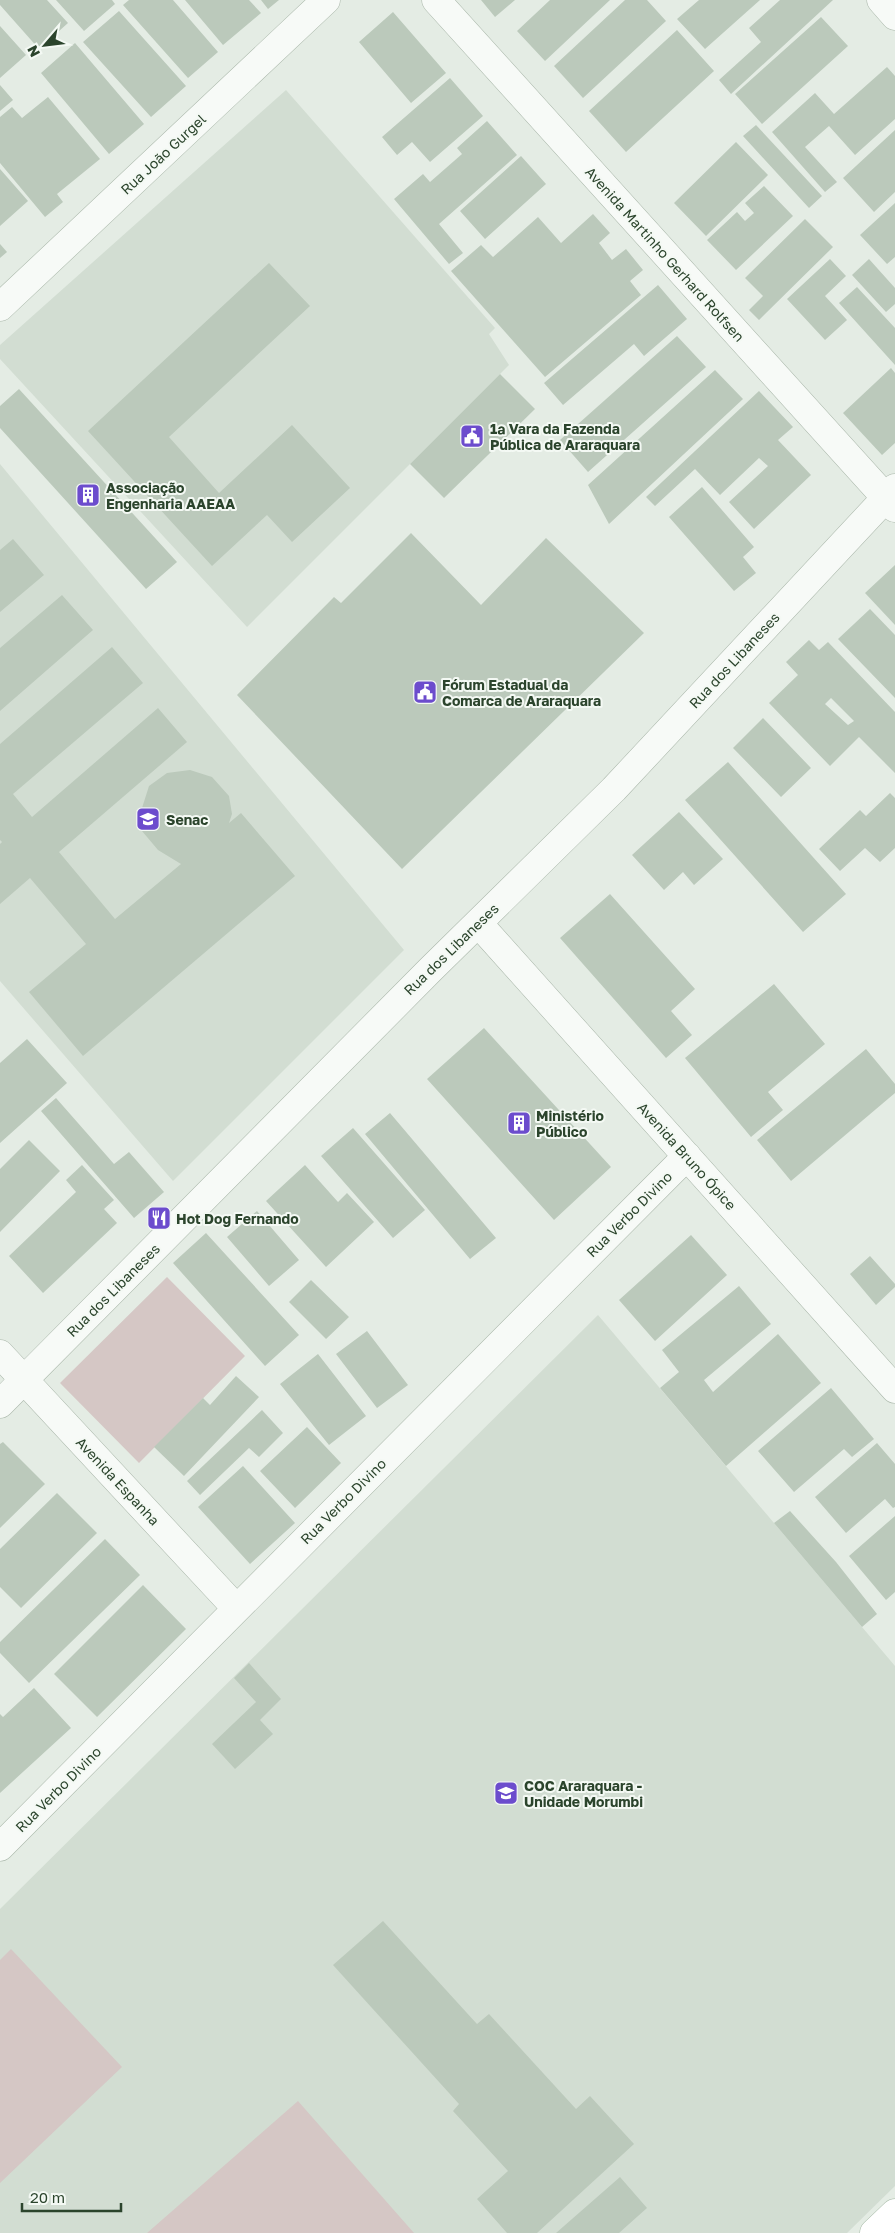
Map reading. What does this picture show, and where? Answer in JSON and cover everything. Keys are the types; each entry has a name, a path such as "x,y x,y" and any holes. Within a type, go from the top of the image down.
{"main road":[{"path":"874,2233 895,2213"}],"street":[{"name":"Rua João Gurgel","path":"0,307 326,0"},
{"name":"Avenida Martinho Gerhard Rolfsen","path":"436,0 892,498"},
{"path":"881,0 895,16"},
{"name":"Rua dos Libaneses","path":"0,1404 478,923 614,789 892,498"},
{"name":"Avenida Bruno Ópice","path":"478,923 894,1387"},
{"name":"Rua Verbo Divino","path":"0,1847 688,1156"},
{"name":"Avenida Espanha","path":"0,1354 23,1381 236,1608"}],"shaded area":[{"path":"286,90 495,328 489,334 509,365 247,627 0,359 0,345"},
{"name":"Senac","path":"0,464 404,950 173,1181 0,981"},
{"path":"167,1277 245,1356 139,1463 60,1383"},
{"name":"COC Araraquara - Unidade Morumbi","path":"598,1315 895,1666 895,2186 847,2233 0,2233 0,1909"},
{"path":"11,1949 122,2067 0,2183 0,1960"},
{"path":"298,2101 414,2233 147,2233"}],"building":[{"path":"0,0 47,0 68,23 39,49 0,5"},
{"path":"56,0 112,0 115,4 84,31"},
{"path":"129,0 173,0 218,52 188,78 123,5"},
{"path":"185,0 249,0 261,13 223,45"},
{"path":"261,0 279,0 268,9"},
{"path":"481,0 515,0 495,17"},
{"path":"550,0 610,0 545,61 517,31"},
{"path":"625,0 647,0 666,21 583,98 554,66"},
{"path":"699,0 760,0 705,49 677,19"},
{"path":"780,0 833,0 731,94 719,80 761,42 749,28"},
{"path":"119,11 186,86 151,117 83,42"},
{"path":"393,12 446,73 411,103 359,42"},
{"path":"821,17 848,46 762,124 735,94"},
{"path":"0,26 26,55 0,78"},
{"path":"677,30 714,71 626,152 589,111"},
{"path":"75,43 144,124 109,154 41,73"},
{"path":"887,67 895,76 895,119 855,155 829,126 805,147 837,182 825,192 772,132 815,93 834,114"},
{"path":"450,78 483,116 430,162 412,142 397,155 382,137"},
{"path":"0,85 13,100 0,111"},
{"path":"48,97 100,159 57,194 63,202 45,217 0,163 0,117 12,107 22,118"},
{"path":"487,121 517,155 439,224 463,253 449,264 394,199 423,174 430,182 462,154 457,148"},
{"path":"756,125 822,196 809,208 743,136"},
{"path":"895,130 895,192 874,212 843,178"},
{"path":"736,142 768,175 706,236 674,203"},
{"path":"521,156 546,184 485,239 460,211"},
{"path":"0,169 28,201 0,226"},
{"path":"764,186 793,216 736,270 707,240 737,212 745,221 754,213 745,203"},
{"path":"895,203 895,257 887,264 860,235"},
{"path":"593,214 610,233 599,243 612,260 626,249 643,270 630,281 641,295 545,377 451,271 481,245 493,257 538,217 561,243"},
{"path":"805,219 833,247 759,320 749,310 763,296 745,278"},
{"path":"0,244 7,252 0,258"},
{"path":"830,259 846,276 825,296 847,320 825,340 787,299"},
{"path":"869,259 895,288 895,304 886,312 852,275"},
{"path":"269,263 310,306 169,437 219,493 292,425 350,488 292,542 267,515 212,566 88,431"},
{"path":"658,285 687,319 644,356 634,344 563,405 544,383"},
{"path":"857,287 895,328 895,365 839,303"},
{"path":"677,336 706,367 588,472 560,440"},
{"path":"891,368 895,373 895,443 882,455 843,413"},
{"path":"715,370 743,399 609,524 588,485"},
{"name":"1ª Vara da Fazenda Pública de Araraquara","path":"500,374 535,409 444,498 410,464"},
{"name":"Associação Engenharia AAEAA","path":"19,389 177,562 146,589 0,428 0,406"},
{"path":"759,391 793,427 778,440 811,475 754,529 729,502 768,466 759,458 720,495 695,469 655,506 646,497"},
{"path":"702,487 754,547 743,557 756,573 734,591 669,517"},
{"path":"411,533 481,605 546,538 644,633 402,869 237,695 334,597 341,603"},
{"path":"13,539 44,575 0,612 0,550"},
{"path":"895,565 895,625 865,593"},
{"path":"62,595 93,630 0,711 0,648"},
{"path":"870,609 895,635 895,698 838,639"},
{"path":"809,640 819,650 828,642 895,712 895,773 859,737 830,766 769,703 798,675 786,662","holes":["831,698 854,721 848,725 825,704"]},
{"path":"112,647 143,683 13,794 32,817 158,708 187,742 59,852 115,919 181,864 158,850 142,831 142,808 149,786 167,773 190,770 212,777 229,796 232,814 229,823 241,813 295,876 83,1056 29,992 86,944 30,878 0,904 0,844 2,842 0,840 0,744"},
{"path":"763,718 811,768 781,797 733,748"},
{"path":"728,762 846,894 803,932 685,800"},
{"path":"890,793 895,798 895,848 880,862 865,848 840,871 819,849 860,810 866,816"},
{"path":"679,812 723,859 694,885 683,872 664,890 632,855"},
{"path":"610,894 695,989 671,1011 692,1035 666,1058 560,938"},
{"path":"774,984 825,1044 768,1092 783,1110 751,1137 685,1058"},
{"name":"Ministério Público","path":"484,1028 611,1167 554,1220 427,1079"},
{"path":"27,1039 67,1083 0,1143 0,1063"},
{"path":"866,1049 895,1084 895,1093 791,1181 757,1140"},
{"path":"56,1098 114,1164 129,1152 164,1192 134,1218 41,1111"},
{"path":"390,1113 496,1238 470,1259 365,1134"},
{"path":"353,1128 425,1210 393,1238 321,1156"},
{"path":"29,1140 60,1171 0,1232 0,1169"},
{"path":"82,1165 114,1200 104,1209 117,1223 43,1293 9,1256 76,1192 66,1180"},
{"path":"305,1165 338,1202 347,1193 374,1222 326,1267 266,1201"},
{"path":"257,1211 299,1260 269,1286 227,1237"},
{"path":"206,1233 299,1335 265,1366 173,1263"},
{"path":"691,1235 727,1275 655,1341 619,1300"},
{"path":"870,1256 895,1284 895,1287 876,1305 850,1274"},
{"path":"311,1280 349,1317 326,1339 289,1302"},
{"path":"739,1286 771,1324 704,1380 713,1392 778,1334 821,1383 726,1466 660,1388 679,1372 662,1350"},
{"path":"367,1331 408,1385 377,1408 336,1354"},
{"path":"318,1354 366,1416 329,1445 280,1384"},
{"path":"236,1376 259,1397 184,1476 154,1447 203,1398 210,1405"},
{"path":"831,1388 874,1439 852,1457 844,1449 794,1492 758,1451"},
{"path":"262,1410 283,1433 259,1457 249,1448 200,1495 187,1481"},
{"path":"307,1427 341,1463 295,1508 260,1471"},
{"path":"3,1442 45,1484 0,1528 0,1444"},
{"path":"877,1443 895,1464 895,1507 893,1508 885,1499 846,1533 815,1497"},
{"path":"243,1466 295,1523 250,1564 198,1507"},
{"path":"57,1493 97,1533 21,1608 0,1587 0,1549"},
{"path":"790,1511 836,1562 877,1614 862,1627 774,1523"},
{"path":"895,1516 895,1592 886,1600 849,1556"},
{"path":"105,1539 140,1575 29,1683 0,1653 0,1642"},
{"path":"143,1585 186,1629 97,1717 54,1674"},
{"path":"249,1663 281,1699 260,1720 273,1734 235,1769 212,1744 256,1702 234,1678"},
{"path":"34,1688 71,1728 0,1793 0,1714 3,1717"},
{"path":"383,1921 477,2024 489,2014 576,2109 590,2096 634,2144 537,2233 507,2233 477,2199 508,2171 453,2111 459,2104 333,1965"},
{"path":"620,2177 647,2208 619,2233 556,2233"}],"place":[{"name":"1ª Vara da Fazenda Pública de Araraquara","path":"472,436"},
{"name":"Associação Engenharia AAEAA","path":"88,495"},
{"name":"Fórum Estadual da Comarca de Araraquara","path":"425,692"},
{"name":"Senac","path":"148,819"},
{"name":"Ministério Público","path":"519,1123"},
{"name":"Hot Dog Fernando","path":"159,1218"},
{"name":"COC Araraquara - Unidade Morumbi","path":"506,1793"}]}
